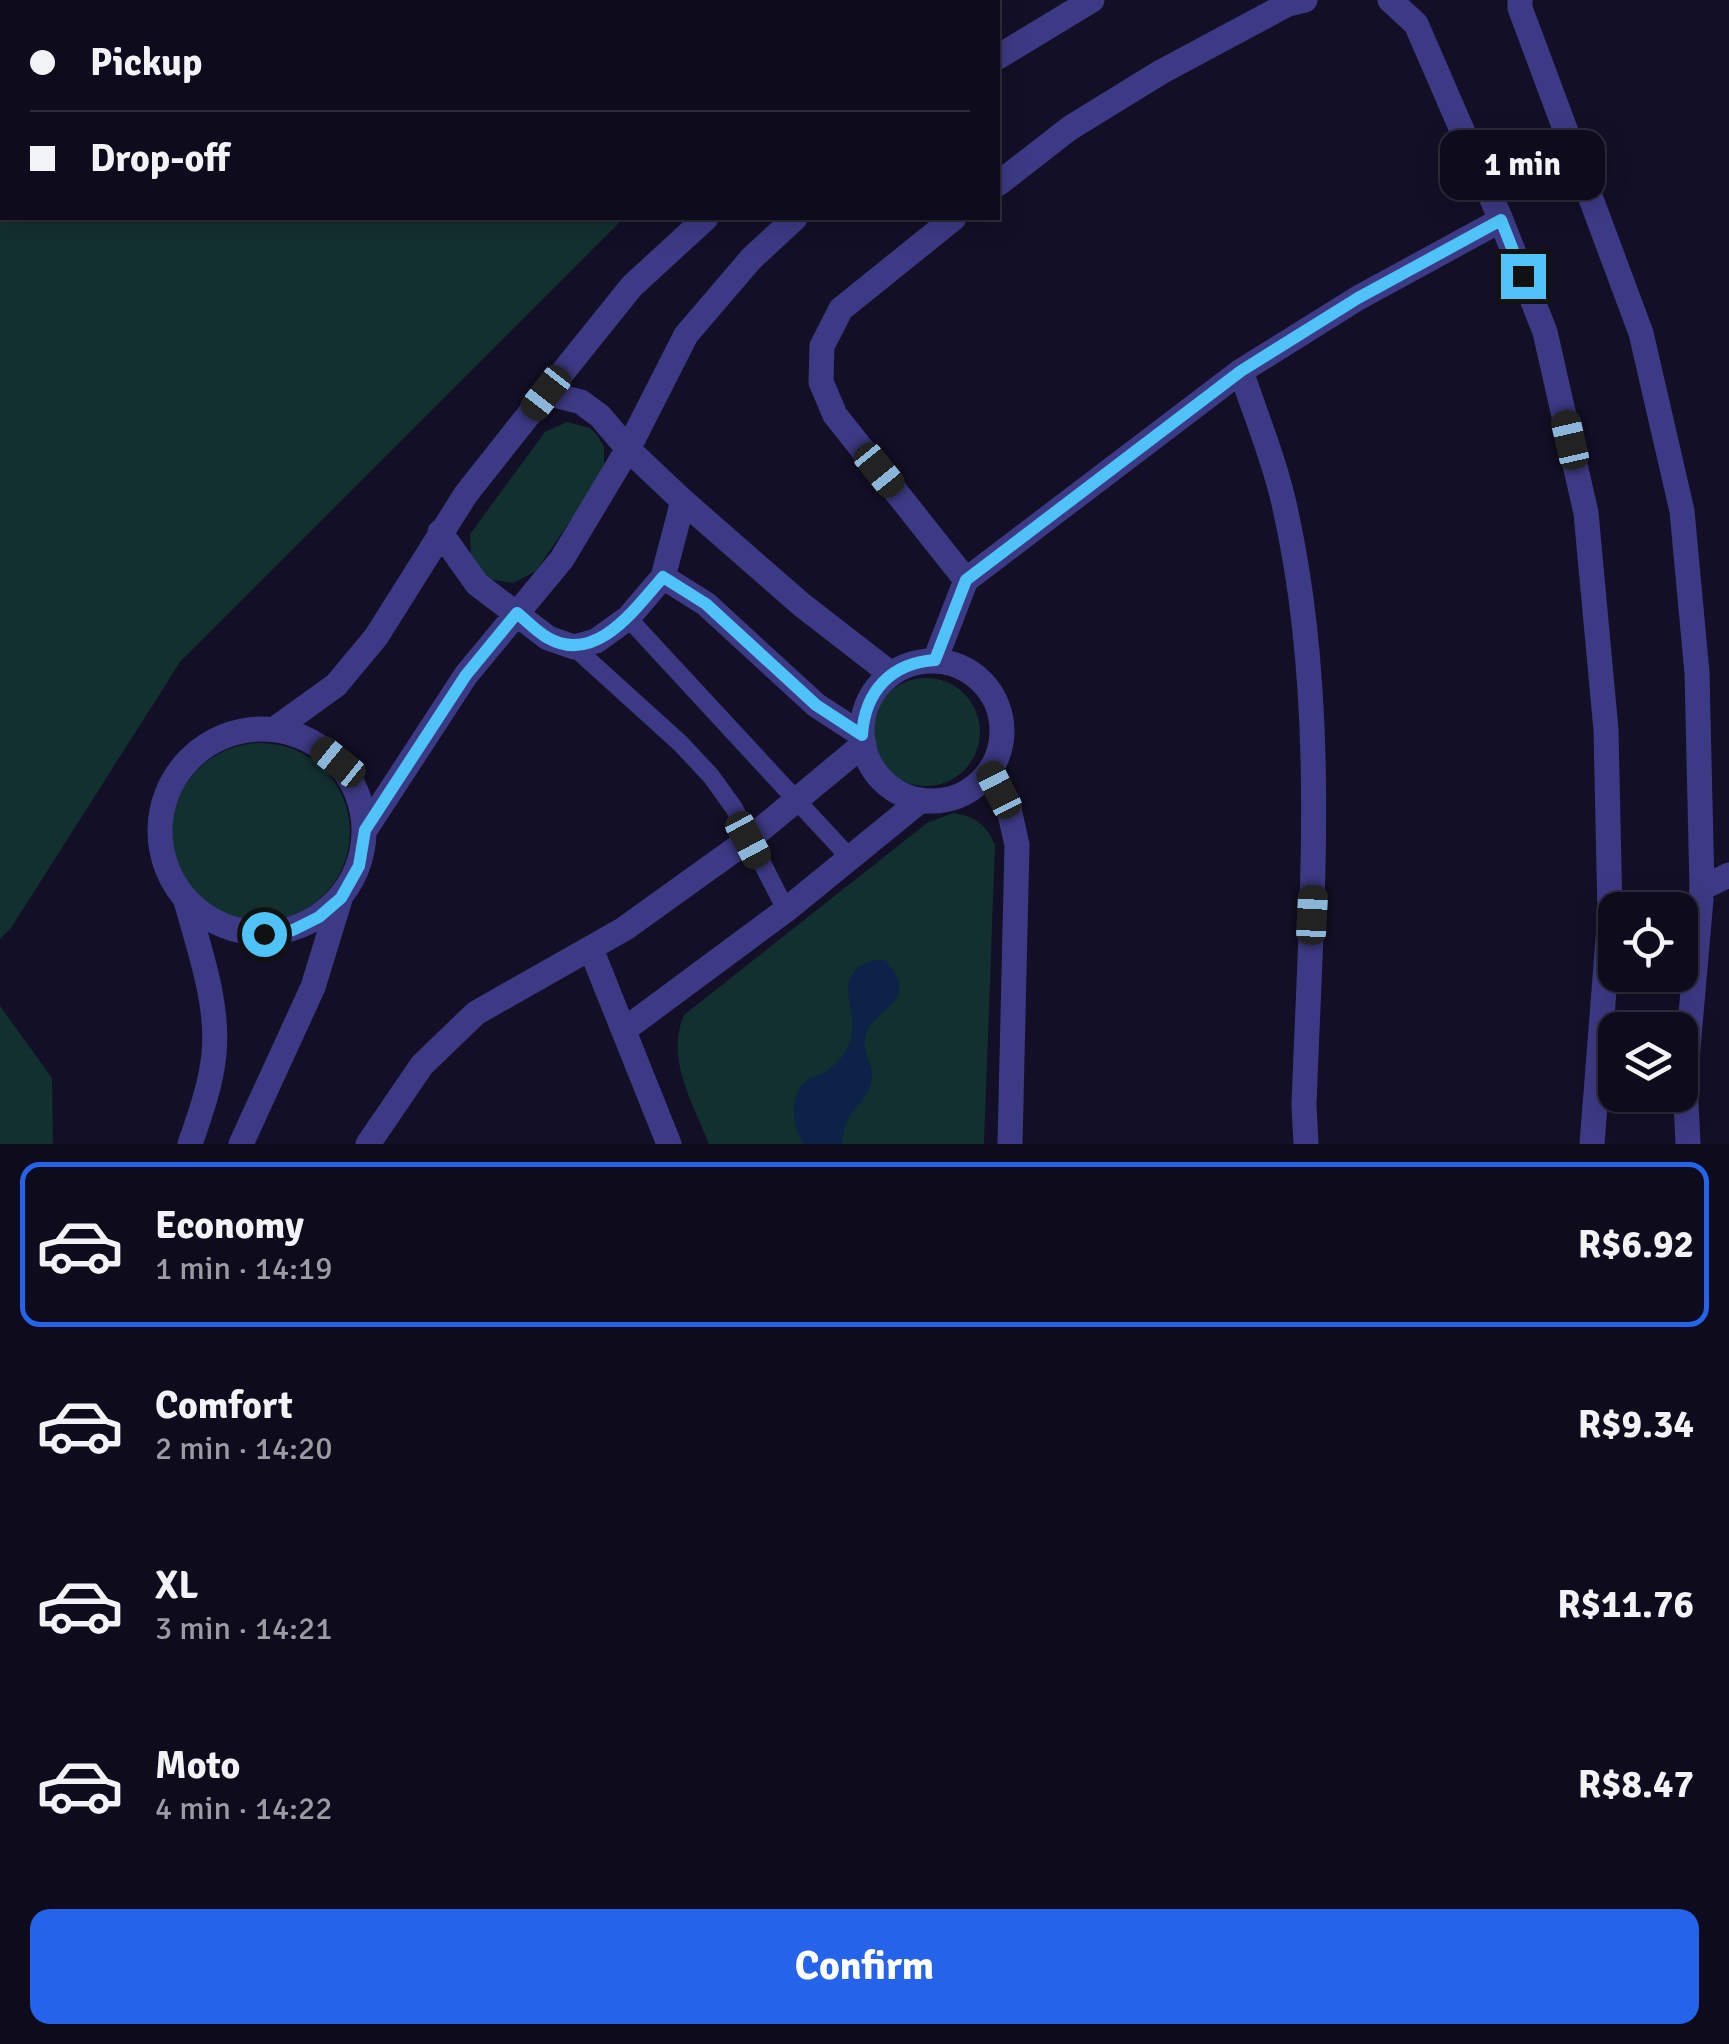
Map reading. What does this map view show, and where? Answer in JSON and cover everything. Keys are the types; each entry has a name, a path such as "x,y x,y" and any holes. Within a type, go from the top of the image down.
{"street":[{"path":"1000,56 1092,0"},
{"path":"1000,182 1070,128 1161,72 1288,4 1306,0"},
{"path":"1390,0 1416,24 1545,332 1588,533 1606,730 1610,914 1592,1144"},
{"path":"1518,2 1641,333 1682,512 1696,673 1702,888 1684,1082 1688,1144"},
{"path":"275,728 336,685 376,637 440,532 546,393 632,286 704,220"},
{"path":"365,830 466,675 562,558 628,449 686,335 752,259 793,220"},
{"path":"952,220 841,310 822,346 820,382 835,415 966,580"},
{"path":"935,660 966,580 1241,371 1358,298 1501,220"},
{"path":"1241,371 1285,506 1307,642 1314,853 1304,1105 1306,1144"},
{"path":"546,393 580,402 600,416 628,449 683,501 802,605 890,674"},
{"path":"440,532 477,584 548,638 574,647 596,641 628,618 663,577 683,501"},
{"path":"663,577 706,604 816,705 863,739"},
{"path":"935,660 954,664 985,684 1001,717 1002,736 990,771 976,786 959,796 921,800 884,781 870,764 863,739 869,701 890,674 935,660"},
{"path":"190,1144 204,1106 215,1052 209,983 186,901 169,874 160,844 161,812 171,783 190,758 214,739 244,729 275,728 310,740 338,762 358,794 365,830 359,866 341,898 313,986 241,1144"},
{"path":"368,1144 422,1065 476,1013 591,949 748,840 863,739"},
{"path":"990,771 1009,809 1017,845 1010,1144"},
{"path":"624,1030 786,910 921,800"},
{"path":"1702,888 1729,875"},
{"path":"186,901 208,919 235,931 264,934 293,930 319,917 341,898"},
{"path":"591,949 669,1144"}],"lane":[{"path":"628,618 849,857"},
{"path":"574,647 711,776 734,808 786,910"}],"green space":[{"path":"0,220 622,220 180,662 11,928 0,939"},
{"path":"567,422 590,428 598,436 604,447 604,471 536,571 513,583 488,579 471,559 470,534 545,432"},
{"path":"926,678 947,682 964,694 976,711 980,732 976,753 964,770 947,782 926,786 905,782 888,770 876,753 872,732 876,711 888,694 905,682"},
{"path":"261,743 295,750 324,769 343,798 350,832 343,866 324,895 295,914 261,921 227,914 198,895 179,866 172,832 179,798 198,769 227,750"},
{"path":"953,813 979,823 995,845 984,1144 709,1144 679,1064 679,1031 684,1015 927,823"},
{"path":"0,1006 52,1078 53,1144 0,1144"}],"water":[{"path":"885,960 900,986 898,995 869,1027 865,1037 872,1077 868,1091 846,1123 842,1144 804,1144 795,1120 797,1094 807,1080 831,1068 847,1050 852,1028 849,983 861,966"}],"route":[{"path":"264,934 293,930 319,917 341,898 359,866 365,830 466,675 517,613 548,638 574,647 596,641 628,618 663,577 706,604 816,705 862,735 863,718 878,686 904,666 935,660 966,580 1241,371 1358,298 1501,220 1523,276"}]}
